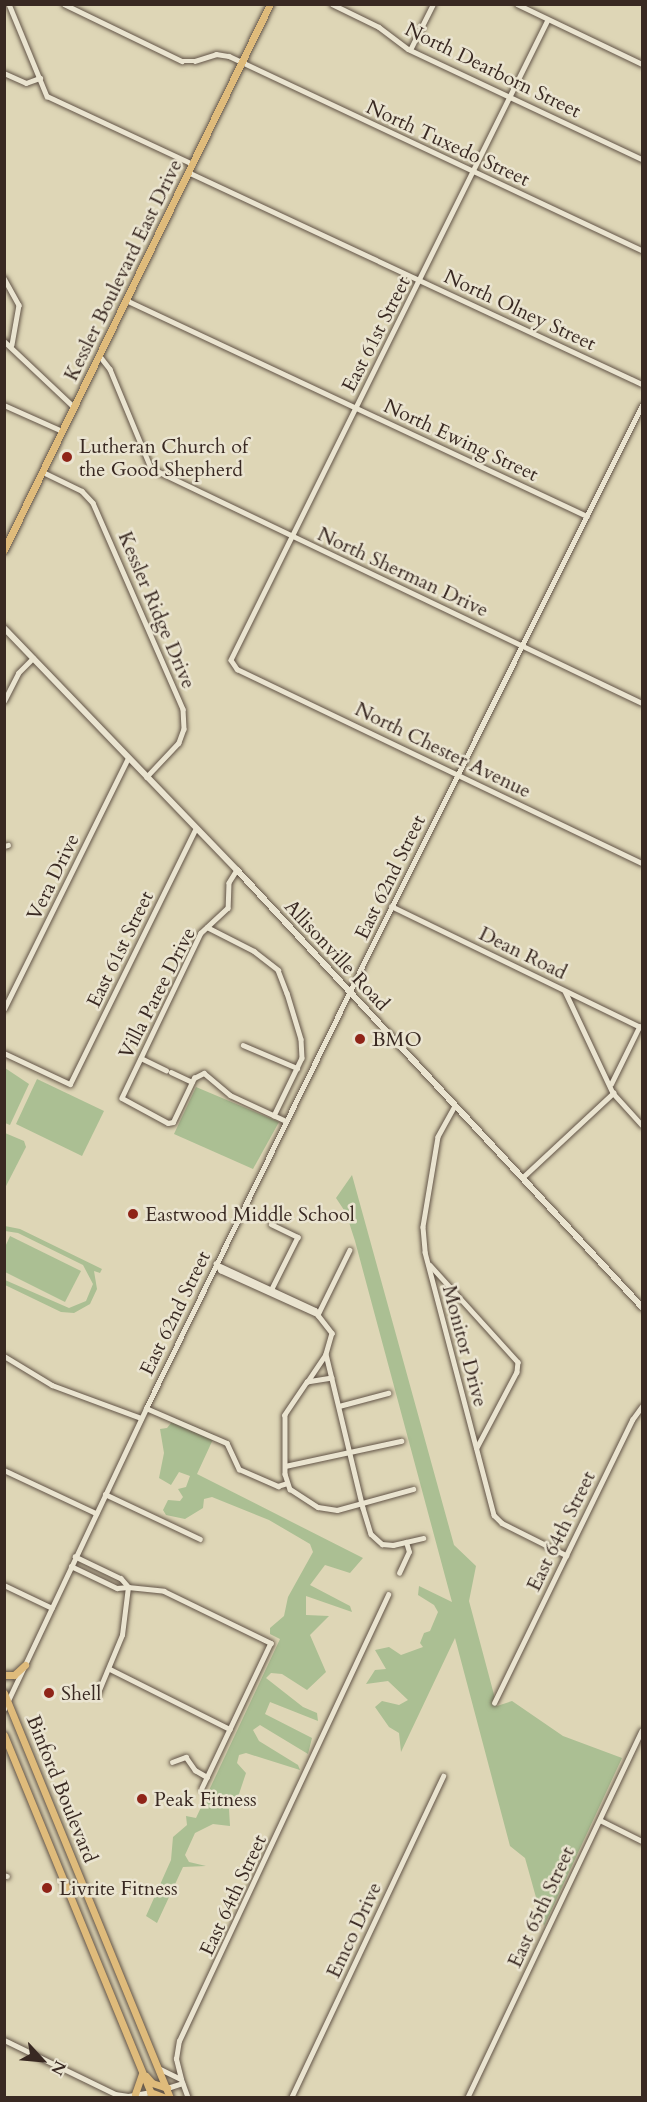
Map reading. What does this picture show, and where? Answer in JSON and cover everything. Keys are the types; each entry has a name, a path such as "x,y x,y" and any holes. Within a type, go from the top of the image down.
{"main road":[{"name":"Kessler Boulevard East Drive","path":"4,550 270,4"},
{"name":"Allisonville Road","path":"4,628 351,991 642,1307"},
{"path":"4,1675 14,1675 25,1665"},
{"name":"Binford Boulevard","path":"4,1693 6,1705 170,2097"},
{"name":"Binford Boulevard","path":"4,1735 152,2095"},
{"path":"4,1749 15,1761"},
{"path":"142,2071 152,2083 166,2088"},
{"path":"135,2096 142,2071"},
{"path":"152,2095 165,2097"}],"street":[{"path":"9,4 48,96 193,164"},
{"name":"North Tuxedo Street","path":"64,4 182,61 220,54 242,63 642,250"},
{"name":"North Dearborn Street","path":"332,4 379,27 410,50 642,159"},
{"path":"410,50 433,4"},
{"path":"517,4 642,64"},
{"name":"East 61st Street","path":"231,662 233,650 548,20"},
{"path":"4,73 26,83 40,78"},
{"name":"North Olney Street","path":"188,172 642,384"},
{"path":"4,278 19,305 12,344"},
{"name":"North Ewing Street","path":"126,300 586,516"},
{"path":"4,341 12,344 75,407"},
{"name":"North Sherman Drive","path":"99,355 110,369 150,468 642,703"},
{"path":"4,405 62,432"},
{"name":"East 62nd Street","path":"6,1705 141,1418 391,906 642,405"},
{"name":"Kessler Ridge Drive","path":"43,472 82,491 93,503 183,709 184,729 179,743 147,777"},
{"path":"4,701 18,673 33,658"},
{"name":"North Chester Avenue","path":"231,662 241,671 458,772 642,863"},
{"name":"Vera Drive","path":"4,1009 128,758"},
{"name":"East 61st Street","path":"4,1053 70,1084 196,828"},
{"name":"Villa Paree Drive","path":"192,1082 173,1122 168,1123 124,1102 123,1095 201,933 228,908 229,883 237,870"},
{"name":"Dean Road","path":"391,906 641,1027"},
{"path":"207,927 254,951 278,970 298,1030 302,1058 274,1116"},
{"path":"565,991 611,1084 613,1093 642,1125"},
{"path":"611,1084 641,1027"},
{"path":"243,1045 297,1068"},
{"path":"141,1058 192,1082 204,1073 230,1095 268,1116 286,1121"},
{"path":"522,1178 613,1093"},
{"name":"Monitor Drive","path":"455,1106 437,1143 423,1227 428,1263 496,1519 566,1555"},
{"path":"271,1224 298,1237 271,1292"},
{"path":"318,1315 350,1250"},
{"path":"428,1263 518,1362 517,1372 477,1448"},
{"path":"216,1264 221,1271 318,1315 332,1333 326,1354 283,1421 287,1483 296,1494 328,1510 346,1509 362,1502 413,1489"},
{"path":"326,1354 362,1502 374,1539 388,1546 423,1538"},
{"path":"4,1356 56,1386 141,1418"},
{"path":"307,1382 332,1378"},
{"path":"339,1406 388,1393"},
{"name":"East 64th Street","path":"494,1703 632,1420 642,1406"},
{"path":"146,1408 226,1443 239,1469 278,1486 287,1483"},
{"path":"285,1466 401,1441"},
{"path":"4,1470 96,1513"},
{"path":"105,1494 200,1539"},
{"path":"399,1574 409,1552 406,1542"},
{"path":"75,1557 121,1579 128,1587 123,1629 110,1669 97,1695"},
{"path":"71,1566 117,1588 164,1591 271,1643 202,1788"},
{"path":"4,1585 52,1608"},
{"name":"East 64th Street","path":"182,2081 176,2060 179,2042 388,1595"},
{"path":"110,1669 230,1729"},
{"name":"East 65th Street","path":"467,2097 642,1730"},
{"path":"172,1762 186,1757 195,1770 207,1777"},
{"name":"Emco Drive","path":"291,2097 443,1776"},
{"path":"600,1820 642,1841"},
{"path":"4,2040 115,2094 152,2095"},
{"path":"158,2068 182,2081 188,2097"},
{"path":"166,2088 182,2081"}],"green space":[{"path":"5,1068 29,1084 10,1125 5,1123"},
{"path":"37,1079 104,1111 82,1156 16,1124"},
{"path":"196,1087 279,1122 253,1169 174,1134"},
{"path":"5,1133 24,1141 26,1147 5,1188"},
{"path":"352,1175 454,1545 476,1566 469,1601 497,1706 512,1701 563,1736 622,1758 544,1926 525,1858 510,1846 455,1638 401,1752 399,1733 389,1727 375,1707 382,1701 399,1705 408,1700 388,1681 366,1684 375,1670 386,1669 375,1650 389,1647 401,1655 423,1647 420,1643 424,1633 430,1631 438,1612 434,1605 418,1595 419,1586 452,1602 355,1241 346,1213 336,1198"},
{"path":"5,1226 20,1229 102,1269 100,1273 94,1271 97,1289 90,1304 74,1313 61,1312 5,1285 5,1280 69,1308 86,1301 93,1284 83,1265 18,1233 5,1231"},
{"path":"10,1236 81,1271 65,1302 5,1272 5,1247"},
{"path":"175,1418 215,1435 197,1474 363,1558 350,1573 325,1565 310,1585 350,1606 352,1612 306,1596 306,1615 329,1616 310,1635 326,1672 307,1690 282,1674 271,1673 266,1678 303,1707 317,1713 318,1721 270,1702 265,1714 312,1738 308,1754 260,1725 253,1730 259,1741 298,1765 300,1770 246,1753 239,1755 237,1763 246,1773 237,1800 229,1809 230,1826 213,1824 195,1833 185,1855 189,1862 206,1866 183,1867 157,1923 146,1916 171,1860 173,1837 187,1825 186,1816 196,1818 280,1639 270,1634 270,1628 284,1616 288,1597 313,1552 310,1544 269,1520 212,1497 204,1499 203,1508 185,1519 166,1515 163,1510 168,1500 180,1501 183,1497 178,1489 186,1487 190,1476 179,1472 171,1485 159,1478 164,1453 160,1429 167,1428"}],"place":[{"name":"Lutheran Church of the Good Shepherd","path":"67,457"},
{"name":"BMO","path":"360,1039"},
{"name":"Eastwood Middle School","path":"133,1214"},
{"name":"Shell","path":"49,1693"},
{"name":"Peak Fitness","path":"142,1799"},
{"name":"Livrite Fitness","path":"47,1888"}]}
